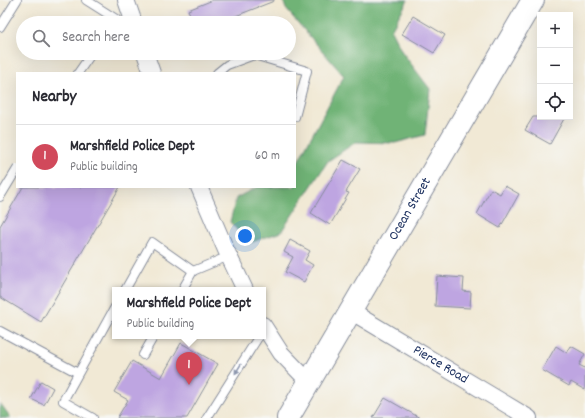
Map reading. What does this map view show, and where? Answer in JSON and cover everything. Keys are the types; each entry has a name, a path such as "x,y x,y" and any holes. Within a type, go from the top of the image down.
{"main road":[{"name":"Ocean Street","path":"288,418 352,312 533,0"}],"street":[{"path":"127,1 132,16"},
{"path":"147,60 152,72"},
{"path":"199,188 228,256 244,287"},
{"name":"Pierce Road","path":"352,312 530,418"},
{"path":"266,334 281,353 310,383"}],"lane":[{"path":"0,27 17,0"},
{"path":"86,0 107,16"},
{"path":"117,16 127,1"},
{"path":"79,72 87,60"},
{"path":"218,72 228,65 241,60"},
{"path":"271,60 307,71 296,113"},
{"path":"0,197 16,171"},
{"path":"127,287 152,242 193,271"},
{"path":"184,287 193,271 228,256"},
{"path":"93,418 63,401 112,313"},
{"path":"0,331 78,373"},
{"path":"143,355 152,339"},
{"path":"207,418 256,339"}],"green space":[{"path":"283,0 408,0 391,30 402,52 430,89 425,135 395,143 356,142 328,161 281,232 249,243 230,222 236,198 255,188 296,188 296,165 344,76 296,21 296,16 292,16 286,9"},
{"path":"0,403 11,418 0,418"}],"building":[{"path":"213,0 274,0 236,16 191,16 188,10"},
{"path":"413,16 445,35 434,53 402,34"},
{"path":"533,117 537,117 537,120 563,120 550,144 525,130"},
{"path":"343,160 360,169 346,192 349,193 330,225 311,213"},
{"path":"505,186 519,194 500,228 477,214 491,189 500,194"},
{"path":"22,188 119,188 41,322 0,297 0,226"},
{"path":"290,240 310,251 305,260 313,265 304,282 285,272 293,257 284,252"},
{"path":"437,276 464,278 463,291 471,292 470,308 435,306"},
{"path":"181,343 218,364 187,418 117,418 128,400 114,392 132,361 161,378"},
{"path":"556,346 567,353 571,346 585,354 579,365 585,368 585,390 571,382 569,386 542,370"},
{"path":"41,381 53,388 44,405 31,399"},
{"path":"385,398 420,418 373,418"}],"place":[{"name":"Marshfield Police Dept","path":"189,385"}]}
